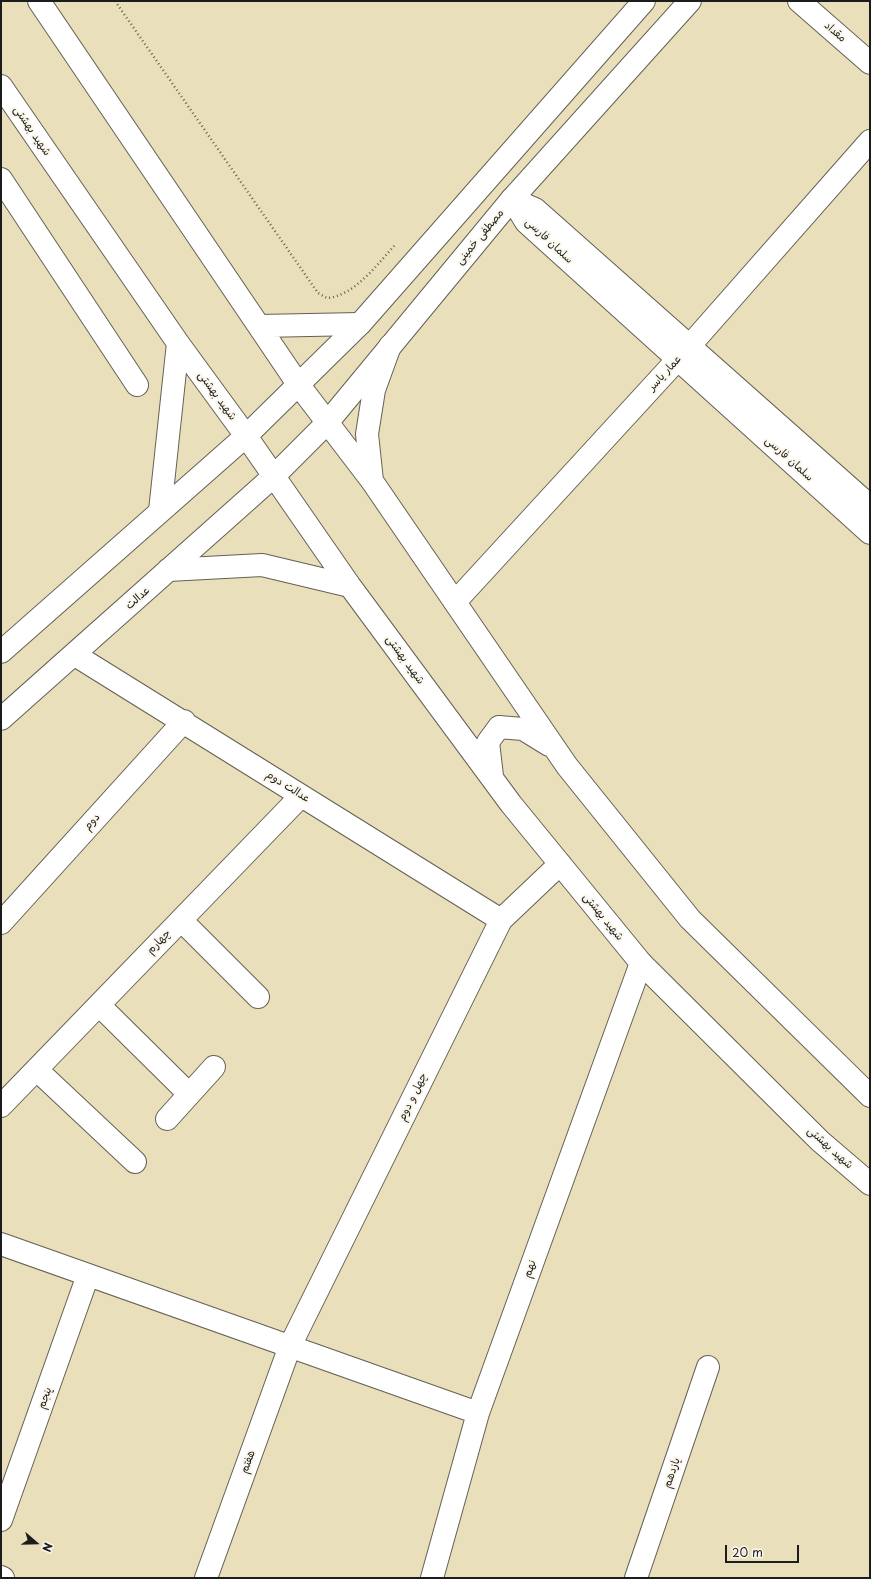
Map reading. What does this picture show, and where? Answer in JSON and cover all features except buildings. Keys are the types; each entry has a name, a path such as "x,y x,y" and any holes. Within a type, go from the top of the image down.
{"street":[{"path":"39,1 298,384 372,481 567,766 690,919 870,1096"},
{"path":"2,650 246,436 360,324 644,1"},
{"name":"مصطفی خمینی","path":"274,476 327,423 512,199 690,1"},
{"name":"مقداد","path":"799,1 870,63"},
{"name":"شهید بهشتی","path":"1,86 178,343 246,436 350,586 492,779 641,963 820,1140 870,1184"},
{"name":"عمار یاسر","path":"454,602 684,352 870,141"},
{"name":"سلمان فارسی","path":"490,177 512,199 526,222 870,506"},
{"path":"1,179 137,385"},
{"path":"259,326 360,324"},
{"path":"160,511 178,343"},
{"path":"372,481 367,434 374,390 390,346"},
{"name":"سلمان فارسی","path":"684,352 870,532"},
{"name":"عدالت","path":"1,719 76,655 168,570 274,476"},
{"path":"168,570 262,565 350,586"},
{"name":"عدالت دوم","path":"76,655 501,920"},
{"name":"دوم","path":"1,923 184,721"},
{"path":"492,779 488,742 499,727 523,729 554,747"},
{"name":"چهارم","path":"1,1106 9,1086 37,1070 301,796"},
{"name":"چهل و دوم","path":"290,1346 501,920 560,864"},
{"path":"181,920 258,997"},
{"name":"نهم","path":"432,1578 478,1413 641,963"},
{"path":"100,1004 189,1094"},
{"path":"167,1119 214,1067"},
{"path":"37,1070 135,1162"},
{"path":"1,1244 478,1413"},
{"name":"پنجم","path":"1,1520 88,1275"},
{"name":"هفتم","path":"206,1578 290,1346"},
{"name":"یازدهم","path":"636,1578 708,1367"}],"path":[{"path":"115,1 318,293 326,298 344,293 373,269 401,238"}]}
